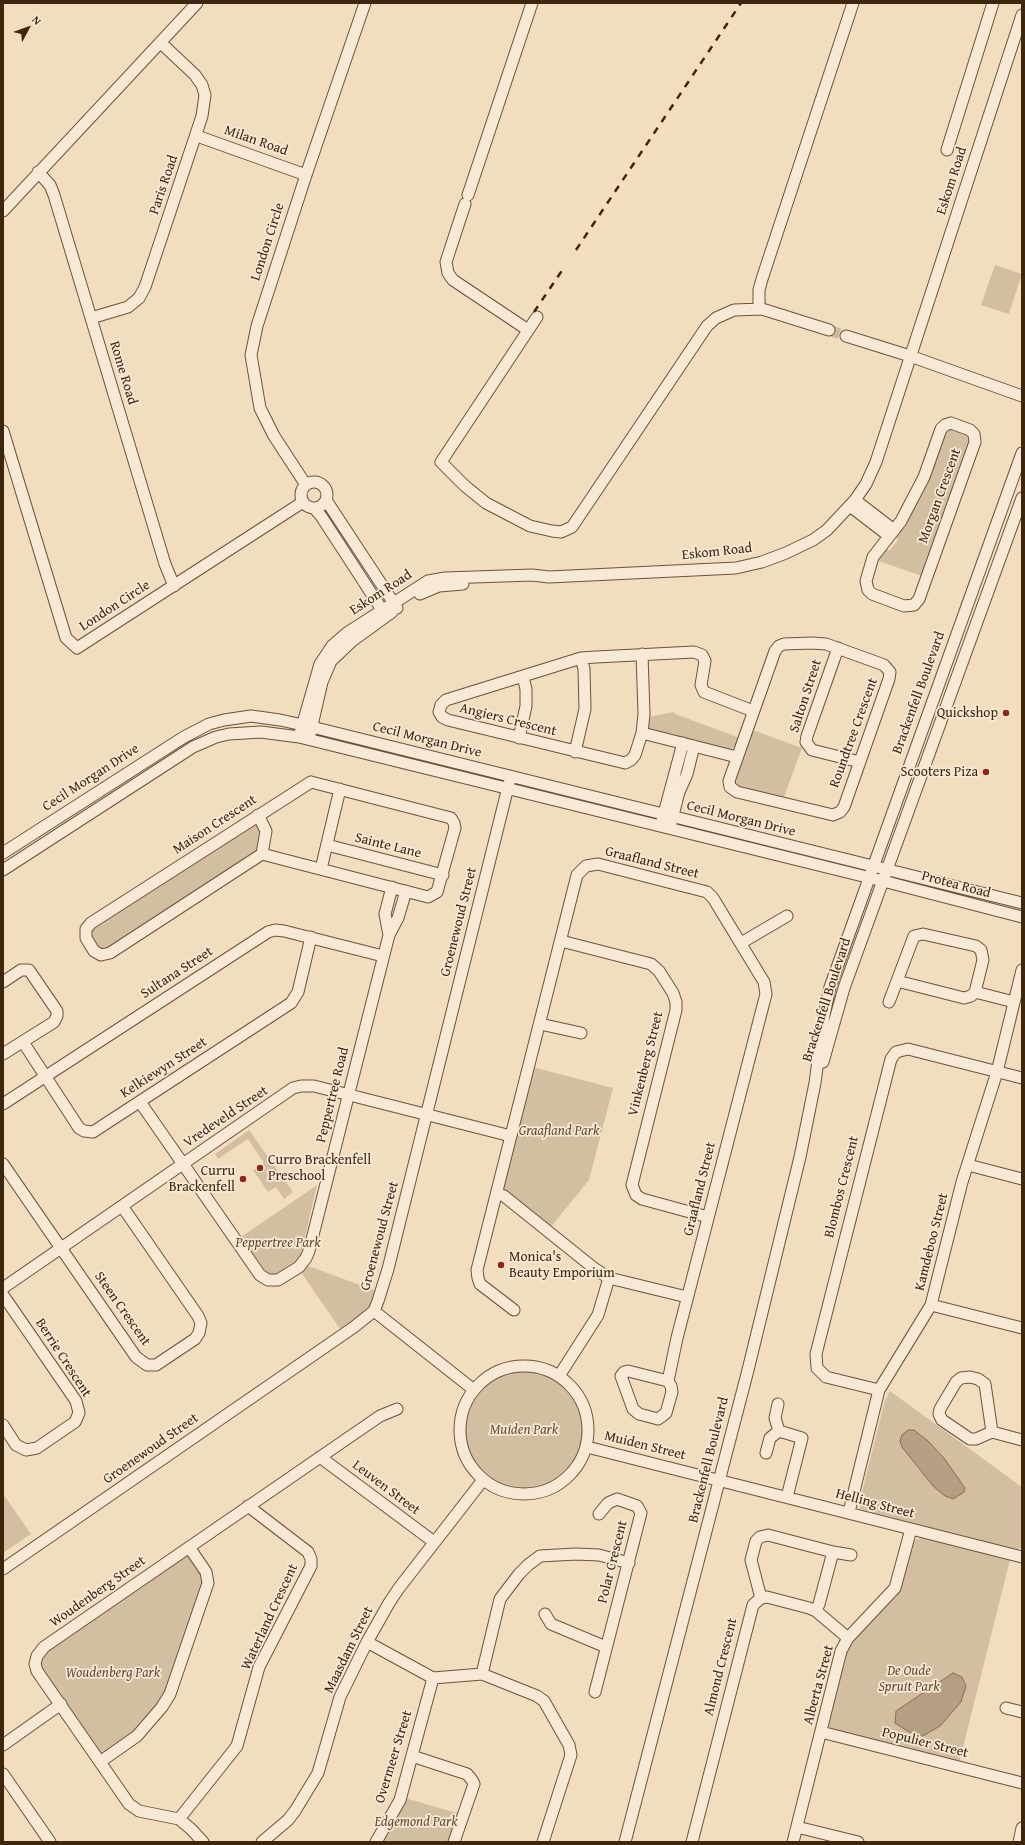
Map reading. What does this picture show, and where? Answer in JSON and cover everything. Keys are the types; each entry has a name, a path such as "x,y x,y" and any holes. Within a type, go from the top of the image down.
{"street":[{"path":"3,212 38,172 198,3"},
{"name":"London Circle","path":"306,485 274,436 260,408 251,355 257,326 364,3"},
{"path":"528,330 453,280 448,273 446,262 532,3"},
{"path":"759,309 759,290 762,279 852,3"},
{"path":"947,150 994,3"},
{"name":"Eskom Road","path":"304,739 322,682 331,661 384,613 395,605 429,589 439,586 531,580 549,577 724,569 752,565 786,553 813,540 828,530 853,503 866,484 876,462 1022,15"},
{"name":"Paris Road","path":"91,318 128,307 139,298 145,287 197,136 206,95 202,85 195,75 161,43"},
{"name":"Milan Road","path":"197,136 306,175"},
{"name":"Rome Road","path":"38,172 50,185 54,195 165,564 174,586"},
{"path":"537,317 441,462 476,496 497,509 530,526 542,530 561,532 572,527 707,326 727,312 748,308 775,312 829,330"},
{"path":"846,336 910,356 1022,396"},
{"name":"Morgan Crescent","path":"951,423 970,430 974,434 975,442 919,599 911,606 904,606 874,595 867,587 866,581 873,557 891,533 901,521 924,477 941,429 945,425 951,423"},
{"name":"London Circle","path":"3,431 66,638 68,642 77,648 303,502"},
{"name":"Brackenfell Boulevard","path":"625,1842 638,1800 800,1157 815,1083 824,1015 830,987 1022,453"},
{"path":"384,613 321,516 314,508 309,507 303,502 301,494 306,485 315,482 319,483 325,488 326,500 395,605"},
{"name":"Brackenfell Boulevard","path":"815,1083 844,988 1022,498"},
{"path":"314,508 326,500"},
{"path":"853,503 891,533"},
{"name":"Roundtree Crescent","path":"819,643 838,648 884,665 890,672 889,679 844,808 840,812 833,815 734,791 730,787 729,781 736,757 774,651 779,646 784,644 819,643"},
{"name":"Salton Street","path":"838,648 806,742 812,750 860,762"},
{"name":"Angiers Crescent","path":"642,654 644,714 642,733 635,756 625,763 445,719 440,715 440,708 446,700 581,658 642,654 694,652 700,654 704,658 706,664 701,685 704,692 753,711"},
{"path":"575,752 585,709 584,669 581,658"},
{"path":"519,738 526,706 526,689 523,677"},
{"name":"Cecil Morgan Drive","path":"3,853 169,746 209,724 251,716 273,718 307,726 887,870"},
{"name":"Cecil Morgan Drive","path":"3,870 193,747 205,741 229,734 252,731 304,739 883,881"},
{"path":"642,733 736,757"},
{"path":"665,828 668,816 679,792 678,781 688,745"},
{"name":"Groenewoud Street","path":"3,1569 354,1327 374,1311 388,1269 510,776"},
{"name":"Maison Crescent","path":"311,782 340,789 451,818 455,828 439,890 432,896 428,897 262,854 110,953 101,955 94,951 86,938 86,929 91,923 311,782"},
{"path":"321,869 340,789"},
{"path":"258,815 266,831 262,854"},
{"name":"Sainte Lane","path":"327,845 443,875"},
{"name":"Graafland Street","path":"514,1310 483,1286 478,1278 477,1270 577,875 583,868 594,864 707,892 713,898 764,982 766,994 677,1338 668,1380"},
{"name":"Protea Road","path":"887,870 1022,903"},
{"name":"Protea Road","path":"883,881 1022,917"},
{"path":"389,935 385,914 392,887"},
{"name":"Peppertree Road","path":"140,1102 260,1275 268,1280 278,1280 299,1267 308,1254 383,956 389,935 398,918 406,891"},
{"path":"741,943 786,916"},
{"name":"Sultana Street","path":"3,1104 268,932 279,930 383,956"},
{"path":"889,1002 912,938 916,934 921,933 976,946 980,950 983,960 975,992 971,996 964,998 897,981"},
{"name":"Kelkiewyn Street","path":"23,1042 79,1128 84,1131 95,1131 291,1003 298,992 311,937"},
{"name":"Vinkenberg Street","path":"561,940 651,964 659,971 673,993 676,1002 676,1010 632,1184 634,1192 642,1199 708,1216"},
{"path":"3,982 21,970 29,970 57,1011 57,1016 54,1022 3,1054"},
{"name":"Kamdeboo Street","path":"849,1512 879,1390 931,1305 968,1165 997,1072 1022,970"},
{"path":"975,992 1014,1002"},
{"path":"540,1024 581,1033"},
{"name":"Blombos Crescent","path":"879,1390 826,1377 817,1368 816,1354 891,1059 896,1052 908,1049 1022,1078"},
{"name":"Vredeveld Street","path":"3,1288 293,1088 301,1086 314,1086 511,1136"},
{"path":"3,1164 61,1248"},
{"path":"968,1165 1022,1179"},
{"path":"497,1194 504,1196 595,1269 609,1278 688,1297"},
{"name":"Steen Crescent","path":"61,1248 136,1357 143,1363 151,1366 160,1364 195,1340 199,1334 201,1326 198,1316 122,1206"},
{"path":"559,1376 598,1314 609,1278"},
{"name":"Berrie Crescent","path":"3,1295 76,1401 79,1413 75,1422 37,1448 26,1450 16,1444 3,1425"},
{"path":"931,1305 1022,1328"},
{"path":"374,1311 474,1390"},
{"path":"521,1366 534,1367 547,1370 559,1376 572,1387 581,1400 587,1415 589,1431 587,1447 577,1468 560,1484 544,1492 527,1495 515,1494 498,1489 483,1480 469,1463 464,1453 460,1437 460,1420 465,1404 474,1390 483,1380 507,1368 521,1366"},
{"path":"628,1371 668,1380 672,1392 666,1413 658,1419 639,1414 633,1409 621,1376 628,1371"},
{"path":"992,1432 985,1384 978,1379 970,1377 961,1378 956,1382 940,1409 940,1418 970,1439 976,1439 992,1432 1022,1440"},
{"path":"778,1404 775,1418 779,1432"},
{"name":"Woudenberg Street","path":"179,1819 146,1813 129,1804 36,1667 36,1656 41,1650 320,1456 380,1416 397,1409"},
{"path":"766,1453 770,1438 779,1432 802,1438 787,1497"},
{"name":"Muiden Street","path":"587,1447 719,1480"},
{"name":"Leuven Street","path":"320,1456 434,1542"},
{"name":"Maasdam Street","path":"262,1842 291,1816 318,1773 340,1698 367,1642 399,1588 483,1480"},
{"name":"Helling Street","path":"719,1480 849,1512 1022,1558"},
{"name":"Polar Crescent","path":"595,1692 641,1512 639,1508 617,1499 608,1503 599,1514"},
{"name":"Waterland Crescent","path":"179,1819 237,1746 259,1667 311,1566 311,1559 308,1552 248,1506"},
{"name":"Alberta Street","path":"793,1842 822,1732 840,1655 848,1638 895,1588 911,1529"},
{"path":"848,1638 816,1611 767,1598 761,1598 751,1560 756,1541 760,1537 770,1536 832,1552 852,1555"},
{"path":"100,1762 137,1736 162,1708 170,1694 208,1583 206,1572 189,1547"},
{"path":"816,1611 832,1552"},
{"path":"482,1674 500,1599 519,1574 528,1565 540,1556 576,1554 599,1555 629,1563"},
{"name":"Almond Crescent","path":"692,1842 750,1612 753,1604 761,1598"},
{"path":"545,1614 552,1624 606,1648"},
{"path":"367,1642 433,1678 482,1674 541,1698 546,1704 569,1745 571,1755 543,1842"},
{"name":"Overmeer Street","path":"376,1842 396,1809 433,1678"},
{"path":"3,1744 60,1704"},
{"path":"1006,1708 1022,1712"},
{"name":"Populier Street","path":"822,1732 1022,1783"},
{"path":"412,1756 467,1774 474,1784 454,1842"},
{"path":"3,1774 50,1842"},
{"path":"179,1819 203,1842"},
{"path":"797,1826 858,1842"},
{"path":"1019,1842 1022,1828"}],"green space":[{"path":"995,265 1022,274 1009,314 981,305"},
{"path":"950,429 969,434 970,440 922,576 876,560 884,547 889,551 898,540 895,537 930,475 945,433"},
{"path":"674,712 675,714 740,738 736,746 730,750 648,728 648,717"},
{"path":"750,729 802,748 783,800 736,788 733,785"},
{"path":"255,824 262,832 259,850 107,950 101,951 90,938 91,929"},
{"name":"Graafland Park","path":"532,1067 613,1088 589,1180 550,1228 503,1188"},
{"path":"249,1130 293,1192 284,1199 276,1187 268,1192 253,1170 264,1163 248,1139 218,1159 215,1154"},
{"name":"Peppertree Park","path":"317,1185 300,1258 277,1274 272,1275 267,1273 241,1237"},
{"path":"306,1265 376,1291 370,1305 364,1313 341,1330 300,1271"},
{"name":"Muiden Park","path":"524,1371 547,1375 566,1388 579,1407 583,1430 579,1453 566,1472 547,1485 524,1489 501,1485 482,1472 469,1453 465,1430 469,1407 482,1388 501,1375"},
{"path":"890,1391 1022,1487 1022,1547 1017,1550 860,1509 860,1500 885,1400"},
{"path":"3,1494 31,1534 3,1553"},
{"name":"De Oude Spruit Park","path":"922,1537 1010,1560 959,1763 831,1729 828,1724 849,1644 894,1597 913,1541"},
{"name":"Woudenberg Park","path":"185,1556 189,1557 204,1577 165,1696 135,1733 105,1754 101,1753 41,1669 39,1661 43,1653"},
{"name":"Edgemond Park","path":"405,1798 460,1814 451,1842 381,1842"}],"shaded area":[{"path":"908,1430 914,1430 927,1440 944,1458 965,1488 964,1492 953,1499 945,1496 933,1486 902,1447 900,1441 902,1435"},
{"path":"953,1673 962,1677 966,1686 961,1702 940,1726 923,1736 909,1732 895,1723 896,1711"}],"tunnel":[{"path":"829,330 846,336"}],"railway":[{"path":"576,250 741,3"},
{"path":"534,312 563,269"}],"place":[{"name":"Quickshop","path":"1006,713"},
{"name":"Scooters Piza","path":"986,772"},
{"name":"Curro Brackenfell Preschool","path":"260,1168"},
{"name":"Curru Brackenfell","path":"243,1179"},
{"name":"Monica's Beauty Emporium","path":"501,1265"}]}
